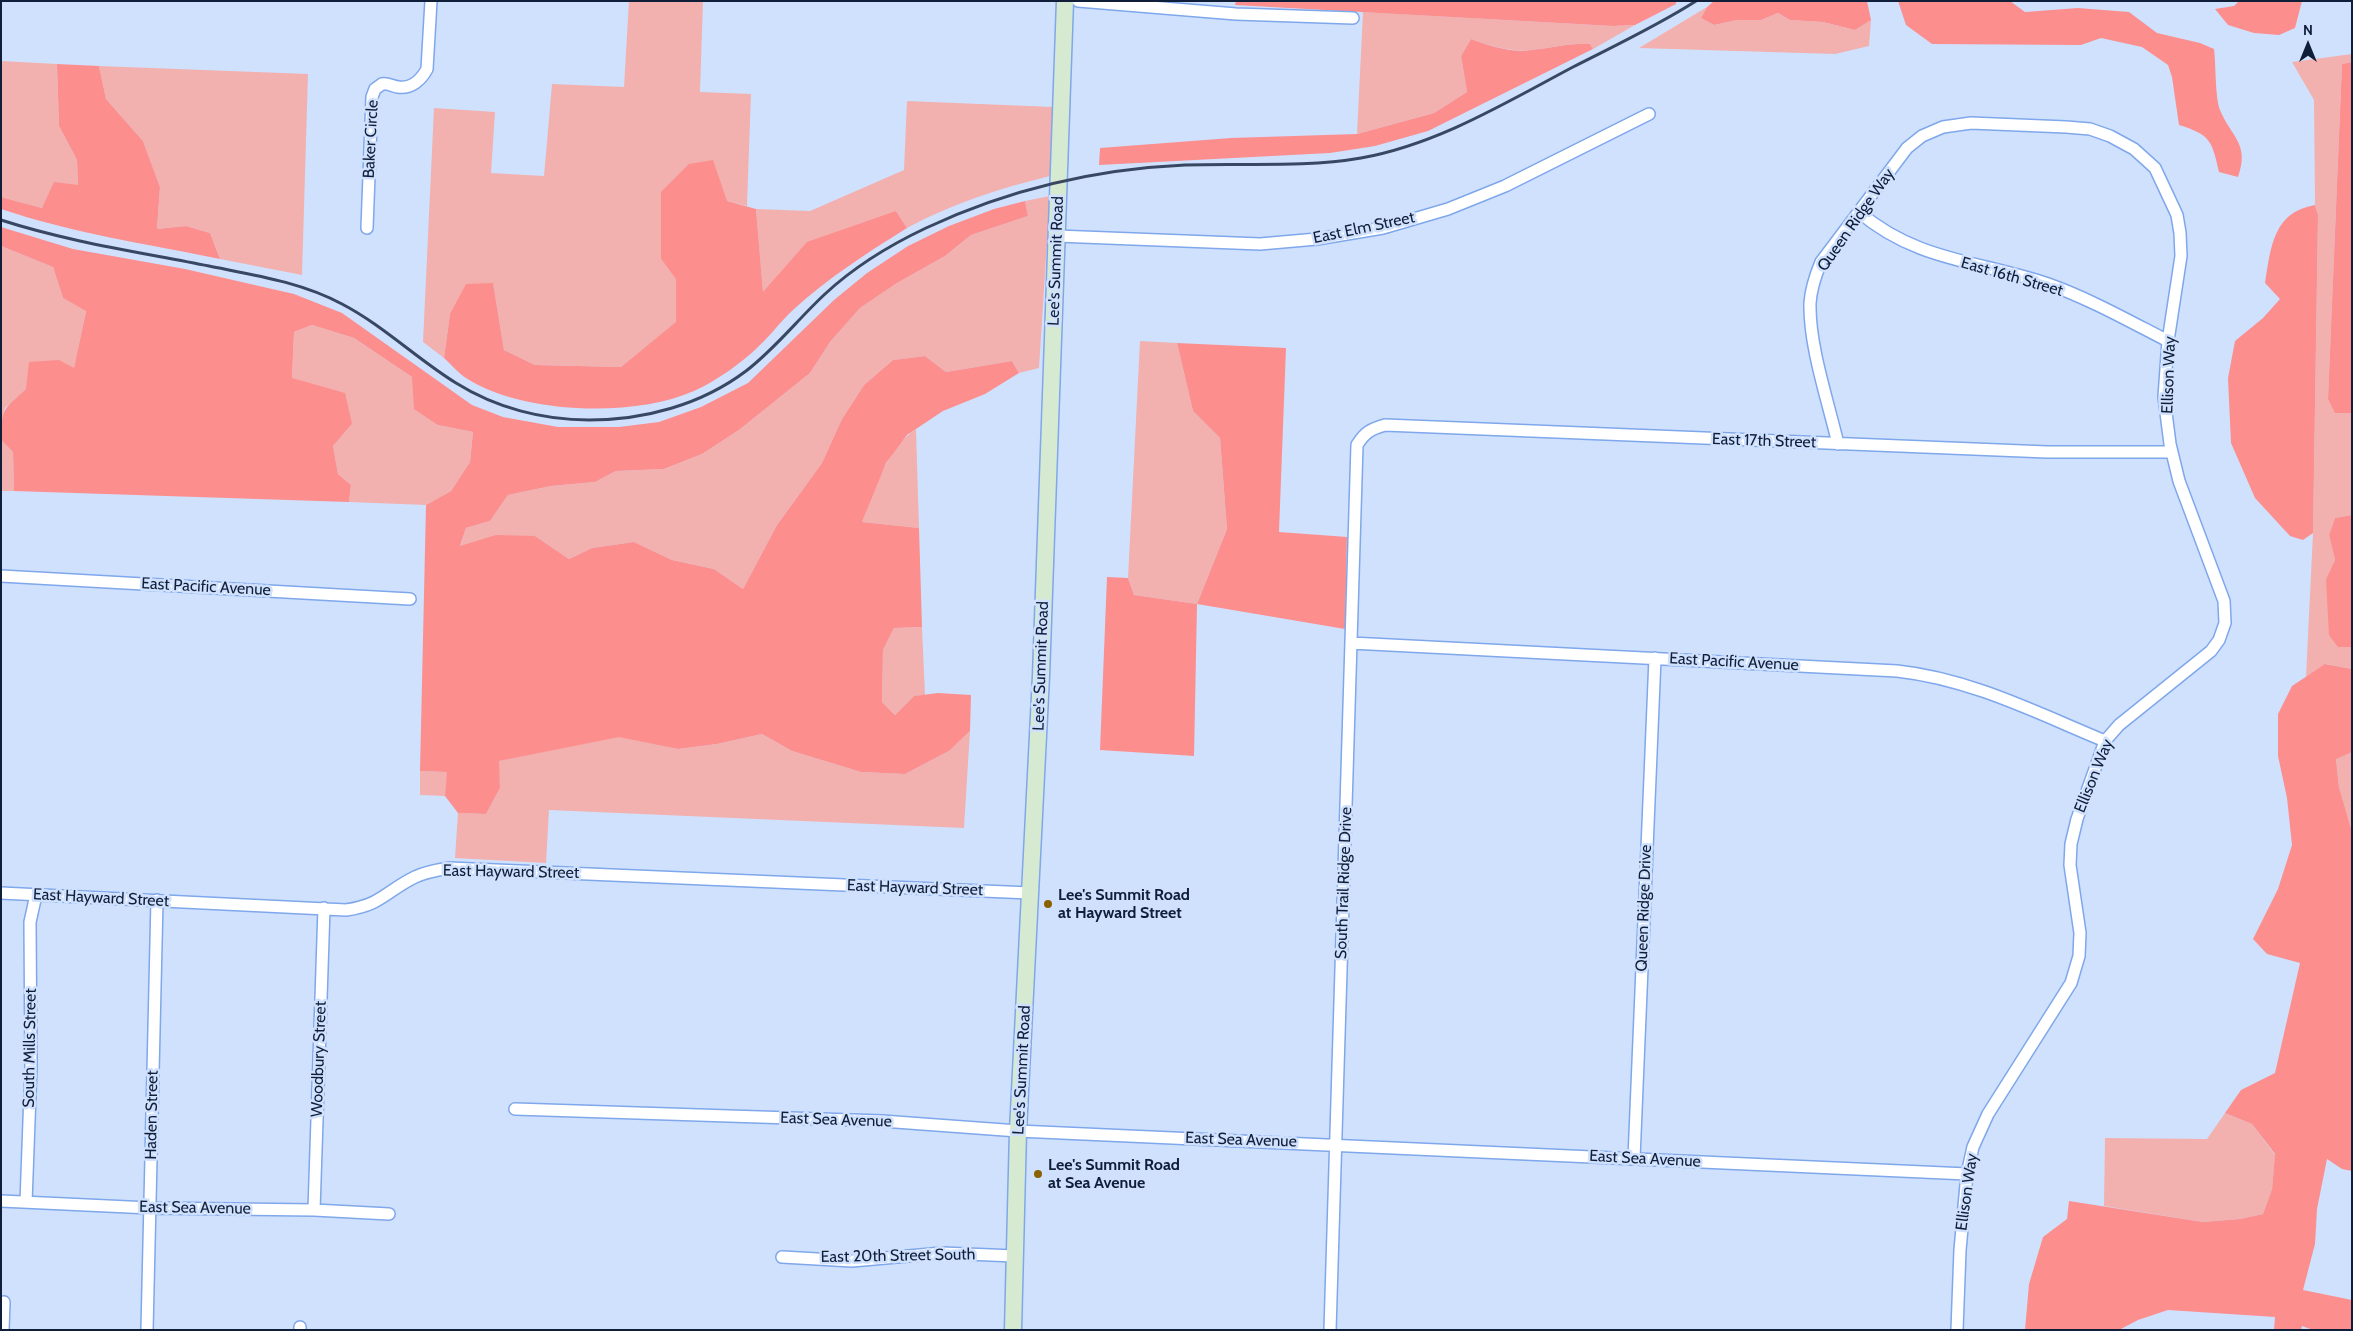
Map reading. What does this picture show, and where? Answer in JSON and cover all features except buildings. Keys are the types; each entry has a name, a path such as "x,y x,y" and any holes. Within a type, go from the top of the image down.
{"main road":[{"name":"Lee's Summit Road","path":"1013,1330 1018,1130 1041,676 1065,1"}],"street":[{"name":"Baker Circle","path":"367,228 372,97 375,89 382,84 399,87 412,85 422,77 427,69 431,1"},
{"path":"1078,1 1236,14 1353,18"},
{"name":"East Elm Street","path":"1057,236 1260,244 1316,240 1383,228 1448,209 1505,186 1649,114"},
{"name":"Queen Ridge Way","path":"1838,444 1811,331 1810,301 1815,278 1821,262 1907,148 1922,136 1944,127 1971,123 2090,129 2110,136 2134,149 2155,168"},
{"name":"Ellison Way","path":"1957,1330 1960,1250 1967,1174 1973,1147 1988,1114 2072,983 2080,934 2070,865 2071,844 2076,819 2105,741 2119,724 2211,651 2219,640 2225,623 2224,601 2180,481 2172,452 2164,397 2168,341 2180,256 2180,233 2177,215 2155,168"},
{"name":"East 16th Street","path":"1859,212 1878,228 1917,248 1946,259 2002,270 2049,285 2085,299 2168,341"},
{"name":"East 17th Street","path":"1362,438 1372,428 1385,425 2047,452 2172,452"},
{"name":"South Trail Ridge Drive","path":"1330,1330 1357,445 1362,438"},
{"name":"East Pacific Avenue","path":"1,576 410,599"},
{"name":"East Pacific Avenue","path":"1351,643 1929,674 1976,687 2105,741"},
{"name":"Queen Ridge Drive","path":"1634,1158 1655,658"},
{"name":"East Hayward Street","path":"1,893 346,910 364,907 382,900 415,877 449,868 1030,893"},
{"name":"South Mills Street","path":"26,1202 31,1067 30,922 36,895"},
{"name":"Haden Street","path":"147,1330 157,900"},
{"name":"Woodbury Street","path":"314,1210 324,908"},
{"name":"East Sea Avenue","path":"515,1109 882,1121 1018,1130 1967,1174"},
{"name":"East Sea Avenue","path":"1,1201 150,1208 314,1210 389,1214"},
{"name":"East 20th Street South","path":"782,1257 852,1261 942,1253 1015,1256"},
{"path":"3,1330 4,1302"}],"shaded area":[{"path":"629,1 703,1 700,92 751,94 747,206 727,201 661,259 676,278 676,323 621,367 535,365 504,350 493,284 450,314 444,358 423,342 434,108 495,112 491,173 544,176 552,84 624,87"},
{"path":"1236,1 1676,1 1676,4 1635,25 1613,26 1235,5"},
{"path":"1714,1 1867,1 1871,20 1855,30 1823,22 1790,20 1778,13 1761,20 1737,20 1714,25 1701,18 1707,7"},
{"path":"1898,1 2010,1 2025,12 2078,8 2129,12 2157,33 2200,43 2214,49 2218,105 2224,119 2238,141 2242,156 2238,177 2219,172 2212,146 2204,136 2179,125 2172,77 2168,65 2142,47 2101,38 2081,45 1932,44 1906,25"},
{"path":"2239,1 2302,1 2295,28 2279,35 2254,33 2228,25 2215,9 2234,6"},
{"path":"1707,7 1701,18 1714,25 1737,20 1761,20 1778,13 1790,20 1823,22 1855,30 1871,20 1869,46 1835,54 1639,48"},
{"path":"1363,12 1613,26 1635,25 1593,49 1590,44 1582,44 1516,50 1493,46 1471,39 1461,56 1467,92 1434,113 1357,134"},
{"path":"1471,39 1516,51 1582,44 1590,44 1593,49 1428,131 1375,146 1330,153 1099,165 1100,148 1231,138 1357,134 1434,113 1467,92 1461,56"},
{"path":"2352,54 2352,62 2342,64 2328,399 2336,413 2352,413 2352,515 2335,518 2329,535 2335,560 2326,579 2338,647 2352,647 2352,669 2326,664 2306,677 2313,533 2318,215 2315,205 2314,100 2292,62"},
{"path":"1,61 57,64 59,126 77,160 78,185 42,208 1,197"},
{"path":"2352,62 2352,413 2335,413 2328,399 2342,64"},
{"path":"57,64 99,66 106,99 143,141 160,187 157,229 186,226 210,233 220,259 55,225 1,209 1,197 42,208 54,182 78,185 77,160 59,126"},
{"path":"99,66 308,74 302,275 220,259 210,233 186,226 157,229 160,187 143,141 106,99"},
{"path":"907,101 1053,107 1050,176 977,198 942,211 907,228 896,211 763,293 756,209 810,211 904,170"},
{"path":"713,160 727,201 756,209 763,292 807,242 896,211 907,228 863,256 820,287 793,310 745,359 711,382 694,391 669,400 610,408 578,408 547,405 517,399 489,390 463,376 444,358 450,314 466,284 493,283 504,350 535,365 621,367 676,322 676,279 661,259 661,192 689,164"},
{"path":"1050,196 1039,368 1019,373 1012,361 946,372 925,356 893,360 864,385 842,419 822,463 777,525 743,589 714,569 672,560 634,542 592,548 569,559 535,536 460,547 466,528 490,521 508,495 551,486 595,482 616,471 664,469 702,454 739,430 810,373 830,342 860,308 897,283 945,256 971,235 1028,216 1025,201"},
{"path":"1025,201 1028,216 971,235 945,256 897,283 860,308 830,342 810,373 739,430 702,454 664,469 616,471 595,482 551,486 508,495 490,521 466,528 460,546 496,535 535,536 569,559 592,548 634,542 672,560 714,569 743,589 777,525 822,463 842,419 864,385 893,360 925,356 946,372 1012,361 1019,373 985,394 943,411 907,435 886,463 862,522 919,528 922,627 894,628 883,650 882,702 895,715 914,696 938,693 971,695 970,731 949,751 905,774 861,772 792,751 762,734 717,744 678,749 619,737 499,761 500,788 486,814 458,813 445,796 447,772 420,771 426,505 451,491 470,462 473,432 438,425 414,409 412,377 354,338 312,325 294,332 292,378 345,393 352,424 333,446 338,474 351,485 349,502 14,491 13,452 1,440 2,421 5,410 26,389 29,362 59,360 74,368 86,311 63,298 53,267 1,246 1,227 73,249 185,269 294,294 342,313 472,405 503,417 558,427 619,427 659,422 701,407 748,383 834,300 867,273 908,246 949,226 994,209"},
{"path":"2315,205 2318,215 2313,533 2303,540 2290,536 2255,498 2231,443 2228,378 2235,341 2263,318 2280,299 2265,283 2269,257 2276,233 2290,215"},
{"path":"1,246 53,267 63,298 86,310 74,369 26,389 5,408 1,424"},
{"path":"312,325 354,338 412,377 438,425 473,432 470,462 451,491 426,505 349,502 351,485 338,474 333,446 352,424 292,378 294,332"},
{"path":"1140,341 1177,343 1193,411 1220,438 1227,529 1197,604 1134,595 1128,578"},
{"path":"1177,343 1286,348 1279,532 1347,537 1345,629 1197,604 1227,529 1220,438 1193,411"},
{"path":"916,429 919,528 862,522 877,483 889,459 906,437"},
{"path":"1,440 13,452 14,491 1,491"},
{"path":"2352,515 2352,647 2338,647 2329,635 2326,579 2335,560 2329,535 2335,518"},
{"path":"1107,577 1128,578 1134,595 1197,604 1194,756 1100,750"},
{"path":"922,627 925,695 914,696 895,715 882,702 883,650 894,628"},
{"path":"2325,664 2352,669 2352,752 2336,759 2339,787 2352,832 2352,1171 2342,1169 2327,1159 2317,1209 2315,1244 2303,1290 2352,1300 2352,1330 2313,1330 2302,1326 2301,1330 2274,1330 2275,1317 2168,1310 2138,1320 2119,1330 2025,1330 2029,1284 2043,1237 2067,1219 2069,1201 2203,1222 2240,1219 2263,1214 2272,1189 2275,1154 2252,1124 2225,1113 2241,1090 2275,1073 2300,963 2267,954 2253,939 2278,889 2292,845 2287,798 2278,756 2278,714 2292,686"},
{"path":"970,731 964,828 549,810 546,863 455,858 458,813 486,814 500,788 498,761 619,736 678,749 717,744 762,734 792,751 861,772 905,774 949,751"},
{"path":"2352,752 2352,832 2339,787 2336,758"},
{"path":"420,771 448,772 445,796 420,795"},
{"path":"2225,1113 2252,1124 2275,1155 2272,1189 2263,1214 2240,1219 2203,1222 2104,1206 2105,1138 2207,1139"}],"railway":[{"path":"1,220 78,241 260,276 310,290 326,296 357,313 471,392 504,406 554,418 589,420 630,417 671,408 710,393 729,383 767,353 815,304 848,275 873,257 899,242 957,215 1020,192 1118,171 1185,165 1318,163 1361,158 1389,152 1444,133 1470,121 1651,27 1696,1"}],"place":[{"name":"Lee's Summit Road at Hayward Street","path":"1048,904"},
{"name":"Lee's Summit Road at Sea Avenue","path":"1038,1174"}]}
